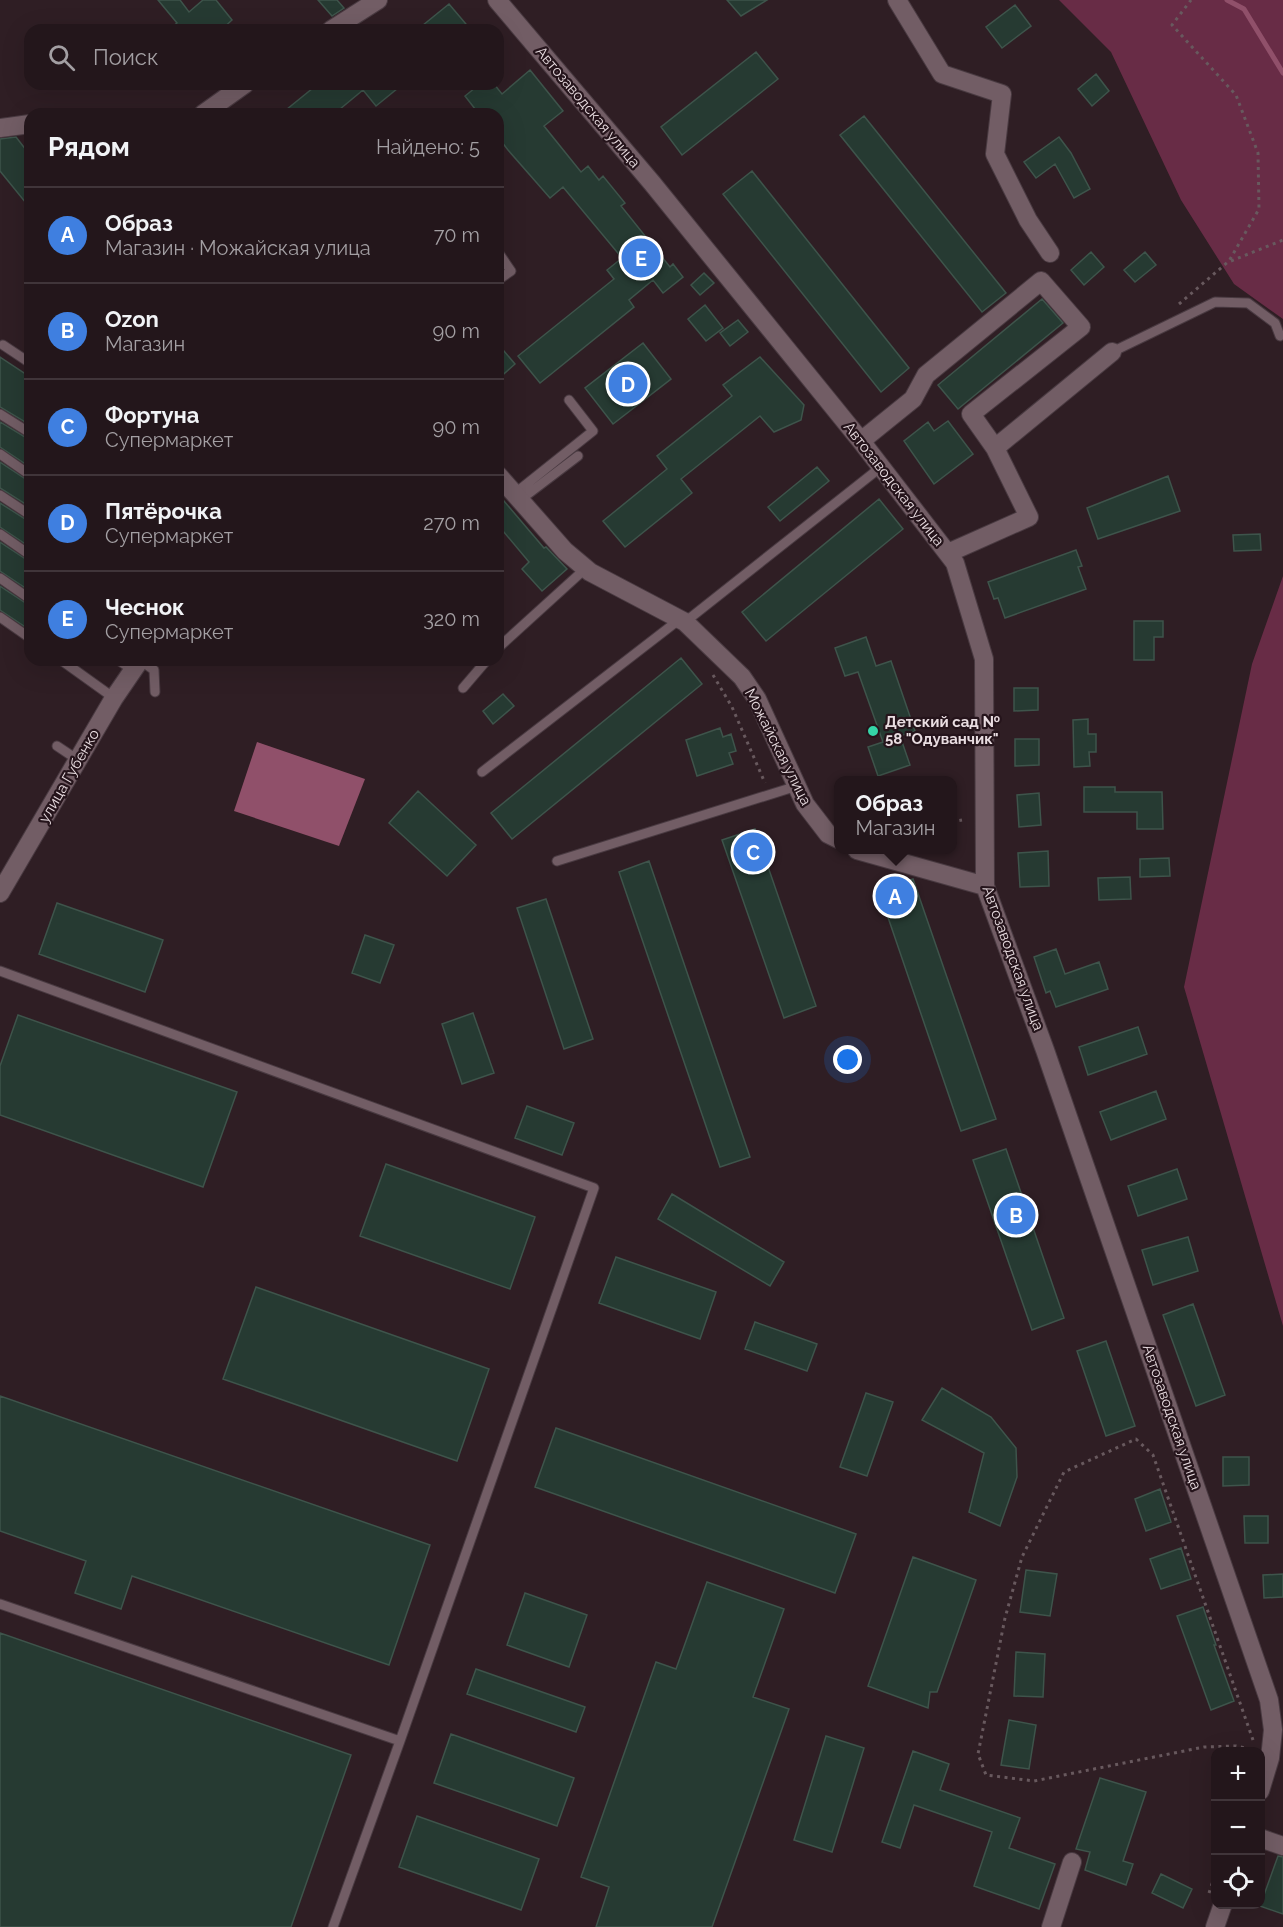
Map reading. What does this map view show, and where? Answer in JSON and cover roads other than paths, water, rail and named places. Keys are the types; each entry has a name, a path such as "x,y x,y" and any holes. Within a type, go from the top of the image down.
{"street":[{"path":"340,24 378,0"},
{"name":"Автозаводская улица","path":"497,0 652,183 861,441 955,563 984,659 985,886 1046,1050 1269,1700 1273,1730 1270,1758 1265,1774"},
{"path":"897,0 942,74 1002,94 995,154 1028,220 1050,253"},
{"path":"211,108 237,90"},
{"path":"0,128 24,125"},
{"path":"861,441 913,399 926,375 1041,281 1081,327 971,414 995,448 1029,517 948,553"},
{"path":"995,448 1112,352"},
{"name":"Можайская улица","path":"504,480 521,494 565,551 611,584 682,620 741,677 758,699 811,812 828,834 834,837"},
{"name":"улица Губенко","path":"0,893 131,666"},
{"path":"874,854 985,886"},
{"path":"1265,1840 1283,1846"},
{"path":"1051,1927 1072,1862"},
{"path":"1215,1927 1222,1909"}],"lane":[{"path":"504,261 511,271 504,276"},
{"path":"1112,352 1215,302 1248,303 1275,323 1280,336"},
{"path":"3,345 24,359"},
{"path":"521,494 593,431 569,400"},
{"path":"0,414 24,430"},
{"path":"0,454 24,470"},
{"path":"521,494 578,456"},
{"path":"482,772 881,467"},
{"path":"0,495 24,511"},
{"path":"0,534 24,551"},
{"path":"504,643 586,568"},
{"path":"0,578 24,595"},
{"path":"0,617 24,634"},
{"path":"69,666 114,698"},
{"path":"142,666 154,670 155,692"},
{"path":"463,688 482,666"},
{"path":"57,746 78,760"},
{"path":"557,861 797,786"},
{"path":"0,971 594,1188 333,1927"},
{"path":"0,1604 400,1741"}],"waterway":[{"path":"1227,0 1244,9 1283,73"}],"place":[{"name":"Чеснок","path":"641,258"},
{"name":"Пятёрочка","path":"628,384"},
{"name":"Детский сад № 58 \"Одуванчик\"","path":"873,731"},
{"name":"Фортуна","path":"753,852"},
{"name":"Образ","path":"895,896"},
{"name":"Ozon","path":"1016,1215"}]}
